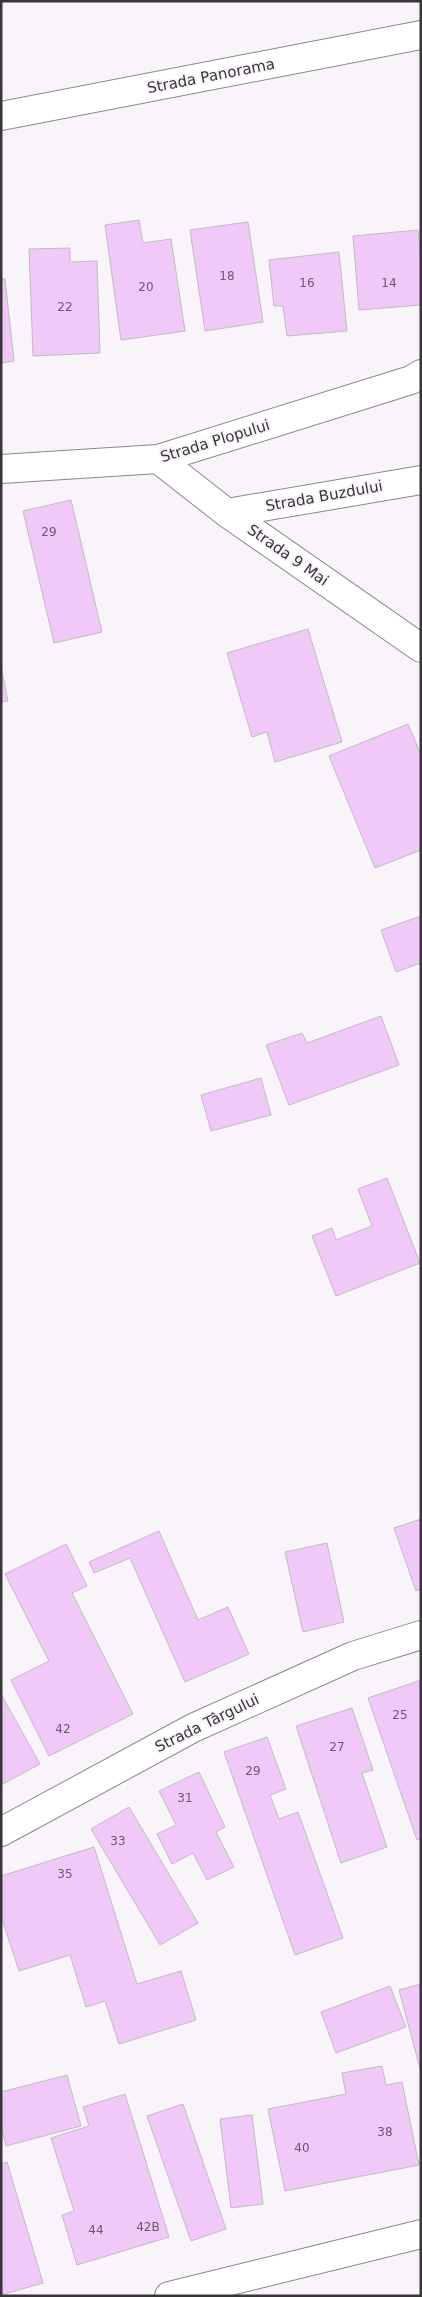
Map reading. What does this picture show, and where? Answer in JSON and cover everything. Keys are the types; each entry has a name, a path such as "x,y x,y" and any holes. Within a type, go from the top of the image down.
{"street":[{"name":"Strada Panorama","path":"1,116 421,35"},
{"name":"Strada Plopului","path":"1,469 158,459 410,380 421,374"},
{"name":"Strada 9 Mai","path":"158,459 227,513 421,648"},
{"name":"Strada Buzdului","path":"227,513 421,480"},
{"name":"Strada Târgului","path":"1,1832 193,1728 353,1656 421,1635"},
{"path":"169,2296 421,2234"}],"building":[{"path":"139,220 143,243 171,239 185,331 121,340 105,225"},
{"path":"248,222 263,322 205,331 190,230"},
{"path":"418,230 421,261 421,305 359,310 353,236"},
{"path":"70,248 70,262 97,261 100,353 33,356 29,249"},
{"path":"339,252 347,331 287,336 283,306 274,306 269,260"},
{"path":"1,279 5,279 14,361 1,363"},
{"path":"71,500 102,632 54,643 23,511"},
{"path":"308,629 342,742 275,762 267,732 252,737 227,653"},
{"path":"1,667 8,701 1,702"},
{"path":"408,724 421,755 421,850 375,868 329,756"},
{"path":"421,916 421,963 396,972 381,930"},
{"path":"381,1016 399,1065 289,1105 266,1045 302,1033 307,1043"},
{"path":"261,1078 271,1115 211,1131 201,1095"},
{"path":"387,1178 420,1263 336,1296 312,1236 332,1228 336,1240 372,1226 358,1189"},
{"path":"421,1519 421,1589 416,1591 394,1528"},
{"path":"159,1531 198,1620 228,1607 249,1654 185,1682 130,1558 94,1573 89,1562"},
{"path":"327,1543 344,1622 303,1632 285,1552"},
{"path":"66,1544 87,1586 72,1593 133,1714 49,1756 11,1680 49,1661 5,1574"},
{"path":"421,1680 421,1839 417,1840 368,1698"},
{"path":"1,1694 40,1764 1,1785"},
{"path":"352,1708 373,1770 362,1773 387,1847 341,1863 296,1726"},
{"path":"267,1737 286,1789 270,1795 279,1819 298,1812 343,1938 295,1955 224,1752"},
{"path":"199,1772 225,1827 216,1832 234,1867 207,1880 193,1853 172,1864 157,1834 176,1825 159,1791"},
{"path":"129,1807 198,1923 160,1945 91,1829"},
{"path":"94,1847 137,1984 181,1971 196,2020 119,2044 105,2001 86,2007 70,1955 19,1971 1,1916 1,1876"},
{"path":"421,1984 421,2072 399,1990"},
{"path":"390,1986 406,2027 336,2053 321,2012"},
{"path":"382,2066 386,2085 402,2082 419,2165 285,2191 268,2109 346,2094 342,2073"},
{"path":"67,2075 81,2126 6,2146 1,2126 1,2092"},
{"path":"125,2094 169,2237 77,2265 62,2215 74,2211 51,2138 89,2126 83,2107"},
{"path":"183,2104 226,2229 191,2241 147,2116"},
{"path":"252,2115 263,2204 231,2208 220,2119"},
{"path":"7,2162 43,2283 1,2295 1,2164"}]}
